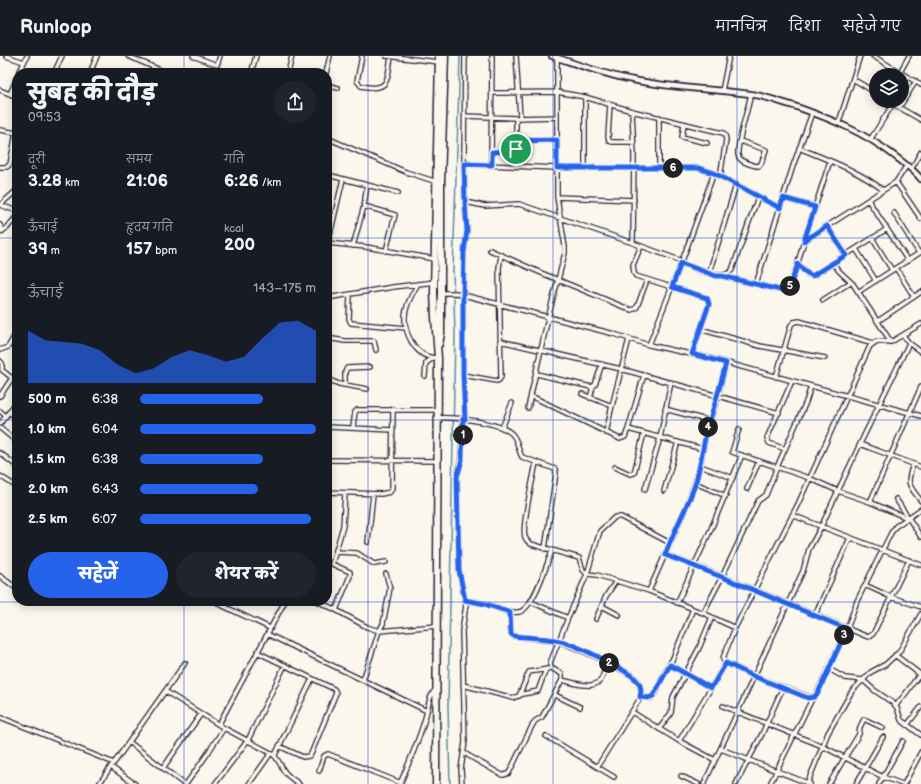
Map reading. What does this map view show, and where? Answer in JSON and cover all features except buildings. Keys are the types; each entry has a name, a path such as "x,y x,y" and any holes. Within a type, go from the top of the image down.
{"highway":[{"path":"436,784 438,688 438,410 436,358 440,343 443,293 441,182 445,56"},
{"path":"438,346 435,317 434,260 439,59"}],"street":[{"path":"6,56 24,62"},
{"path":"21,68 27,56"},
{"path":"56,68 62,56"},
{"path":"92,68 97,56"},
{"path":"129,56 156,68"},
{"path":"193,56 217,65 220,56"},
{"path":"252,68 256,56"},
{"path":"289,68 292,56"},
{"path":"327,68 330,56"},
{"path":"362,56 358,84 372,88 381,87 387,80 391,56"},
{"path":"386,56 439,59"},
{"path":"462,784 461,768 465,742 462,631 466,610 459,570 457,477 462,460 464,419 463,296 464,252 467,231 464,164 466,116 465,56"},
{"path":"492,56 492,165"},
{"path":"492,152 514,151 516,149 518,93 516,56"},
{"path":"722,91 729,56"},
{"path":"839,122 860,56"},
{"path":"873,56 893,68"},
{"path":"902,68 909,56"},
{"path":"528,408 537,374 548,318 564,259 565,247 557,197 558,117 554,57 611,75 634,80 766,97 839,122 888,150 921,179"},
{"path":"909,78 921,85"},
{"path":"853,79 869,89"},
{"path":"909,93 916,82"},
{"path":"332,86 338,88"},
{"path":"0,90 10,94 12,89"},
{"path":"492,93 557,92 585,97 723,133 725,135 725,147 720,177"},
{"path":"740,140 766,150 759,166 740,159 738,154 740,140 751,94"},
{"path":"585,97 585,168"},
{"path":"610,104 609,141 633,142"},
{"path":"870,140 890,108"},
{"path":"899,108 921,120"},
{"path":"632,110 634,200 633,243"},
{"path":"756,284 799,148 812,113"},
{"path":"466,116 518,118 558,117"},
{"path":"659,117 659,168"},
{"path":"684,124 682,137 707,143"},
{"path":"0,130 12,132"},
{"path":"332,140 406,172 437,182"},
{"path":"516,141 557,140"},
{"path":"799,148 830,161 883,190"},
{"path":"804,241 896,182 921,152"},
{"path":"0,167 7,167 10,164 12,154"},
{"path":"465,202 486,206 519,204 633,243 716,276 722,276 780,290 787,290 798,264 830,161"},
{"path":"464,164 557,168 698,168 714,173 780,208"},
{"path":"649,345 682,262 714,173"},
{"path":"332,175 398,193"},
{"path":"332,227 344,179"},
{"path":"896,182 921,219"},
{"path":"353,246 364,206 367,185"},
{"path":"709,273 736,185"},
{"path":"12,194 0,205 12,209"},
{"path":"557,197 634,200"},
{"path":"722,276 730,273 732,270 758,197"},
{"path":"783,198 815,207"},
{"path":"868,200 908,260"},
{"path":"364,206 395,215 386,251"},
{"path":"858,292 920,253 894,213"},
{"path":"0,225 2,231 12,222"},
{"path":"827,226 846,255"},
{"path":"798,264 804,271 812,276 887,228"},
{"path":"872,238 914,297"},
{"path":"332,243 386,251 434,260"},
{"path":"641,246 633,270 636,276 707,298 709,300 709,304 692,354"},
{"path":"856,249 876,281"},
{"path":"490,250 631,310 634,310 637,307 647,280"},
{"path":"463,375 497,381 501,377 499,261 501,255"},
{"path":"833,263 851,282 891,342"},
{"path":"332,297 435,282"},
{"path":"823,300 851,282"},
{"path":"418,284 406,309 406,328 410,340 416,348 420,352 436,358"},
{"path":"878,321 921,292"},
{"path":"443,293 456,293 649,345 692,354 848,395 921,416"},
{"path":"350,294 349,319 351,323 406,328"},
{"path":"776,377 791,325 794,322 798,321 873,343"},
{"path":"813,697 808,698 753,676 726,663 722,658 735,628 792,515 870,346 878,341 891,342 904,336 921,324"},
{"path":"700,329 783,351 825,358"},
{"path":"904,336 909,343 921,352"},
{"path":"332,339 345,341 372,341 375,343 376,350"},
{"path":"606,433 629,339"},
{"path":"0,350 8,347 12,340"},
{"path":"500,341 602,364 779,413"},
{"path":"704,784 803,571 809,549 909,343"},
{"path":"425,376 426,363 436,358"},
{"path":"0,361 2,365 1,371 12,375"},
{"path":"649,591 695,484 726,363"},
{"path":"590,398 602,364"},
{"path":"345,385 345,372 347,368 370,368"},
{"path":"537,374 588,388 593,387"},
{"path":"531,396 606,433 623,439 628,428 644,376"},
{"path":"0,396 12,379"},
{"path":"332,381 367,389"},
{"path":"785,449 767,441 792,381"},
{"path":"645,490 660,438 671,382"},
{"path":"703,613 758,501 766,495 804,408 811,386"},
{"path":"870,502 921,387"},
{"path":"582,394 612,406"},
{"path":"502,428 512,403"},
{"path":"0,424 12,408"},
{"path":"332,492 381,494 390,492 392,488 393,461 393,409"},
{"path":"665,409 710,421"},
{"path":"353,427 355,412 357,410 438,410"},
{"path":"0,411 6,416"},
{"path":"438,418 458,418 502,428 512,434 515,438 522,457 554,469 556,473 545,549"},
{"path":"332,427 393,430"},
{"path":"0,428 12,438"},
{"path":"628,428 703,449"},
{"path":"739,429 732,452 809,478 907,518"},
{"path":"615,467 630,474 634,473 644,433"},
{"path":"664,491 678,442"},
{"path":"860,444 913,464 921,465"},
{"path":"0,453 12,462"},
{"path":"677,603 726,496 742,455"},
{"path":"332,460 437,461"},
{"path":"747,489 759,461"},
{"path":"536,462 524,530 524,536 531,544 579,558 583,570 587,574 597,575 649,591 735,628"},
{"path":"913,464 908,483 921,501"},
{"path":"700,466 733,478"},
{"path":"0,476 12,484"},
{"path":"695,484 726,496"},
{"path":"336,610 350,576 350,572 347,569 332,564 343,526 345,493"},
{"path":"368,542 373,494"},
{"path":"896,499 907,518 921,537"},
{"path":"770,784 813,697 818,693 847,629 857,601 891,532 896,526 921,509"},
{"path":"792,515 921,565"},
{"path":"551,668 551,661 587,574 600,531 615,517 621,517 670,543"},
{"path":"815,615 850,538"},
{"path":"465,600 485,604 510,612 521,612 531,602 552,550"},
{"path":"336,552 357,553 374,564 386,562"},
{"path":"665,555 787,603 865,636 871,636 908,560"},
{"path":"363,680 379,631 383,624 390,588 386,574"},
{"path":"0,576 12,585"},
{"path":"596,618 616,581"},
{"path":"865,585 891,597 921,607"},
{"path":"531,602 568,618"},
{"path":"223,606 270,628"},
{"path":"219,724 281,606"},
{"path":"328,606 367,627 379,631 437,626"},
{"path":"602,606 619,615"},
{"path":"640,697 648,698 653,696 670,665 693,609"},
{"path":"510,612 511,634 514,636 559,641 607,662 633,676 638,681 641,689 640,697 597,767"},
{"path":"721,748 808,784 822,746 852,691 871,672 886,664 899,652 912,632 921,614"},
{"path":"659,729 671,713 673,696 686,674 712,617"},
{"path":"267,634 427,711"},
{"path":"257,652 334,689 336,693 309,756 304,757 280,746"},
{"path":"895,655 921,675 913,681 908,691 899,700 896,706"},
{"path":"562,680 584,685 597,683 602,678 607,662"},
{"path":"99,784 185,663"},
{"path":"679,740 726,663"},
{"path":"670,665 711,688"},
{"path":"215,784 248,740 285,666"},
{"path":"464,753 502,775 506,775 510,771 534,723 542,717 563,676 561,673 551,668 529,672 518,696"},
{"path":"463,685 500,694 509,698 515,698 526,693 538,691 546,669"},
{"path":"829,669 845,678 863,680 896,706 901,720 921,735"},
{"path":"275,755 312,679"},
{"path":"736,784 783,687"},
{"path":"318,771 324,756 328,754 400,784 422,728 429,700 434,691 438,688"},
{"path":"165,691 224,728 275,755 284,772 289,778 299,784"},
{"path":"555,694 580,707"},
{"path":"723,706 822,746 883,777 903,784 921,752"},
{"path":"907,725 921,707"},
{"path":"632,712 715,760"},
{"path":"163,768 201,714"},
{"path":"0,717 114,763"},
{"path":"829,784 859,734 860,727 864,719 883,728"},
{"path":"129,742 185,784 206,756 224,728"},
{"path":"546,736 614,777"},
{"path":"856,784 884,737"},
{"path":"880,784 903,741"},
{"path":"248,784 271,753"},
{"path":"111,767 135,784"},
{"path":"681,776 698,784"}],"waterway":[{"path":"450,784 448,706 455,333 453,271 460,56"}],"route":[{"path":"557,140 557,168 698,168 707,170 780,208 783,198 815,207 804,241 827,226 846,255 812,276 804,271 798,264 789,288 784,291 722,276 716,276 681,263 672,287 707,298 709,300 709,304 692,354 726,363 718,396 706,434 695,484 665,555 706,570 847,629 818,693 814,697 808,698 753,676 726,663 711,688 670,665 661,680 656,693 651,698 640,697 640,684 633,676 601,658 563,642 514,636 511,634 510,612 485,604 465,600 459,570 457,477 462,460 463,419 465,419 463,375 463,296 464,252 467,231 464,164 492,165 492,152 513,151 516,149 516,141 557,140"}]}
